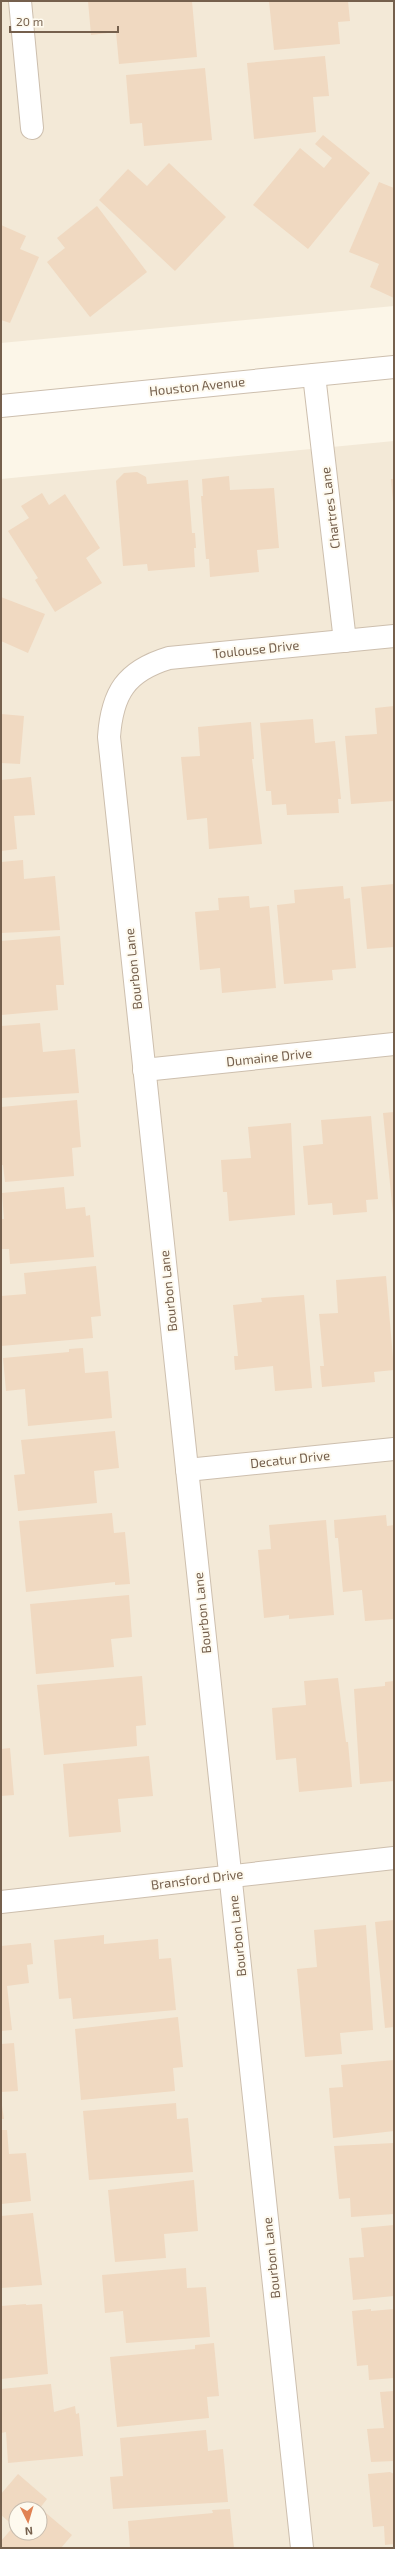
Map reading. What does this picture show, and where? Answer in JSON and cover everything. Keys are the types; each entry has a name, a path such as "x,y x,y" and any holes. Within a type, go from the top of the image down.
{"street":[{"path":"20,1 32,128"},
{"name":"Houston Avenue","path":"1,406 394,368"},
{"name":"Chartres Lane","path":"314,375 345,641"},
{"name":"Toulouse Drive","path":"126,682 145,666 169,658 394,636"},
{"name":"Bourbon Lane","path":"126,682 114,704 109,737 302,2548"},
{"name":"Dumaine Drive","path":"144,1070 394,1044"},
{"name":"Decatur Drive","path":"187,1470 394,1449"},
{"name":"Bransford Drive","path":"1,1902 230,1875 394,1858"}],"shaded area":[{"path":"1,1 394,1 394,306 1,343"},
{"path":"394,441 394,2548 1,2548 1,479"}],"building":[{"path":"88,1 192,1 197,57 119,64 116,32 91,35"},
{"path":"269,1 348,1 350,21 338,22 340,44 274,50"},
{"path":"325,56 329,96 313,97 316,132 254,139 247,63"},
{"path":"205,68 212,140 144,146 142,123 130,124 126,75"},
{"path":"323,135 370,173 308,249 253,205 300,148 324,168 332,158 315,144"},
{"path":"169,163 226,217 175,271 99,200 128,169 147,186"},
{"path":"379,182 394,188 394,298 370,287 379,264 349,252"},
{"path":"97,206 147,272 90,317 47,262 65,248 57,238"},
{"path":"1,225 26,236 20,249 39,257 10,323 1,320"},
{"path":"137,472 146,477 147,484 188,480 192,533 195,533 195,567 148,571 147,564 123,566 116,481 124,473"},
{"path":"229,476 230,490 274,488 279,548 257,550 259,572 210,577 209,559 206,559 201,496 203,496 202,479"},
{"path":"391,479 394,479 394,502 393,502"},
{"path":"42,493 49,505 65,494 100,548 86,558 102,583 55,612 35,580 38,578 8,531 29,518 21,506"},
{"path":"1,597 45,614 28,653 1,641"},
{"path":"394,706 394,801 351,804 345,736 377,734 375,708"},
{"path":"1,714 24,716 20,764 1,763"},
{"path":"313,719 315,743 335,741 341,799 338,799 339,813 287,815 286,804 272,805 271,791 266,791 260,723"},
{"path":"251,722 254,759 252,759 262,844 209,849 207,818 187,820 181,757 200,756 198,727"},
{"path":"31,777 35,815 14,816 17,849 1,851 1,780"},
{"path":"23,860 24,879 55,876 60,930 1,933 1,862"},
{"path":"394,884 394,947 367,949 361,887"},
{"path":"343,886 344,899 350,898 356,968 332,970 333,980 284,984 277,905 295,903 294,890"},
{"path":"249,896 250,908 269,906 276,988 222,993 220,968 200,970 195,912 219,910 218,898"},
{"path":"60,936 64,985 56,985 58,1010 1,1015 1,941"},
{"path":"40,1023 43,1052 75,1049 79,1093 1,1098 1,1026"},
{"path":"77,1100 81,1147 72,1148 74,1176 5,1182 3,1165 1,1165 1,1107"},
{"path":"394,1112 394,1214 393,1214 383,1113"},
{"path":"371,1116 378,1199 366,1200 367,1212 333,1215 332,1203 308,1205 303,1146 323,1144 321,1120"},
{"path":"291,1123 295,1215 229,1221 227,1192 223,1192 221,1160 251,1158 248,1127"},
{"path":"64,1187 66,1209 85,1207 86,1216 90,1215 94,1257 10,1264 9,1249 1,1249 1,1219 4,1219 2,1193"},
{"path":"96,1266 101,1316 91,1317 93,1338 1,1346 1,1296 26,1294 24,1273"},
{"path":"386,1276 394,1370 374,1372 375,1382 322,1387 320,1366 324,1366 319,1314 338,1313 336,1280"},
{"path":"304,1295 312,1388 275,1391 273,1366 235,1370 234,1356 238,1356 233,1305 262,1302 261,1298"},
{"path":"83,1348 85,1373 108,1371 112,1418 28,1426 25,1389 6,1391 3,1358 69,1352 69,1349"},
{"path":"115,1431 119,1468 94,1471 97,1503 18,1511 14,1475 25,1474 21,1440"},
{"path":"112,1513 114,1533 125,1532 130,1584 115,1585 115,1582 26,1592 19,1521"},
{"path":"386,1515 387,1526 394,1525 394,1619 365,1621 362,1590 343,1592 338,1538 335,1538 334,1520"},
{"path":"326,1520 334,1615 289,1619 289,1615 264,1618 258,1550 271,1549 269,1525"},
{"path":"129,1595 132,1637 111,1639 114,1667 36,1674 30,1604"},
{"path":"142,1676 146,1725 136,1726 137,1746 44,1755 37,1685"},
{"path":"338,1678 346,1742 348,1742 352,1787 299,1792 296,1758 276,1760 272,1708 306,1705 304,1681"},
{"path":"394,1681 394,1781 360,1784 354,1689 385,1686 385,1682"},
{"path":"10,1748 14,1795 1,1796 1,1749"},
{"path":"149,1756 153,1796 118,1799 121,1832 69,1837 63,1764"},
{"path":"394,1920 394,2027 385,2028 375,1922"},
{"path":"366,1925 373,2030 340,2033 342,2054 305,2057 297,1969 317,1967 314,1930"},
{"path":"104,1935 104,1944 158,1939 159,1959 171,1958 176,2010 73,2019 71,1998 59,1999 54,1940"},
{"path":"31,1943 33,1964 27,1965 29,1983 7,1986 12,2030 1,2031 1,1946"},
{"path":"178,2017 183,2067 173,2068 175,2091 81,2100 75,2029"},
{"path":"14,2043 18,2091 1,2092 1,2044"},
{"path":"394,2060 394,2131 333,2138 329,2088 343,2087 341,2065"},
{"path":"1,2099 4,2119 1,2119"},
{"path":"176,2103 177,2119 188,2118 193,2172 89,2180 83,2111"},
{"path":"1,2130 7,2130 9,2154 26,2153 31,2201 1,2204"},
{"path":"394,2143 394,2214 351,2217 350,2198 339,2199 334,2146"},
{"path":"194,2180 198,2231 164,2234 166,2258 115,2262 108,2190"},
{"path":"33,2213 42,2285 1,2288 1,2216"},
{"path":"394,2225 394,2296 353,2300 349,2258 364,2257 361,2228"},
{"path":"186,2268 187,2288 206,2287 210,2337 126,2343 123,2311 105,2313 102,2275"},
{"path":"42,2304 48,2374 1,2379 1,2306"},
{"path":"371,2309 371,2311 394,2309 394,2378 369,2380 368,2365 357,2366 352,2311"},
{"path":"214,2343 219,2396 207,2397 209,2418 117,2427 110,2357 195,2349 195,2345"},
{"path":"51,2384 54,2412 75,2406 76,2414 79,2413 83,2456 8,2463 6,2432 1,2433 1,2389"},
{"path":"394,2391 394,2461 371,2462 367,2429 384,2428 380,2392"},
{"path":"206,2430 208,2451 223,2449 228,2502 113,2509 110,2477 123,2476 120,2438"},
{"path":"390,2472 394,2474 394,2544 385,2545 384,2526 373,2527 368,2474"},
{"path":"18,2474 47,2499 45,2501 8,2501 8,2521 1,2515 1,2494"},
{"path":"230,2509 234,2548 130,2548 128,2521 213,2513 212,2510"},
{"path":"48,2515 72,2535 61,2548 1,2548 1,2541 8,2533 8,2541 48,2541"}]}
